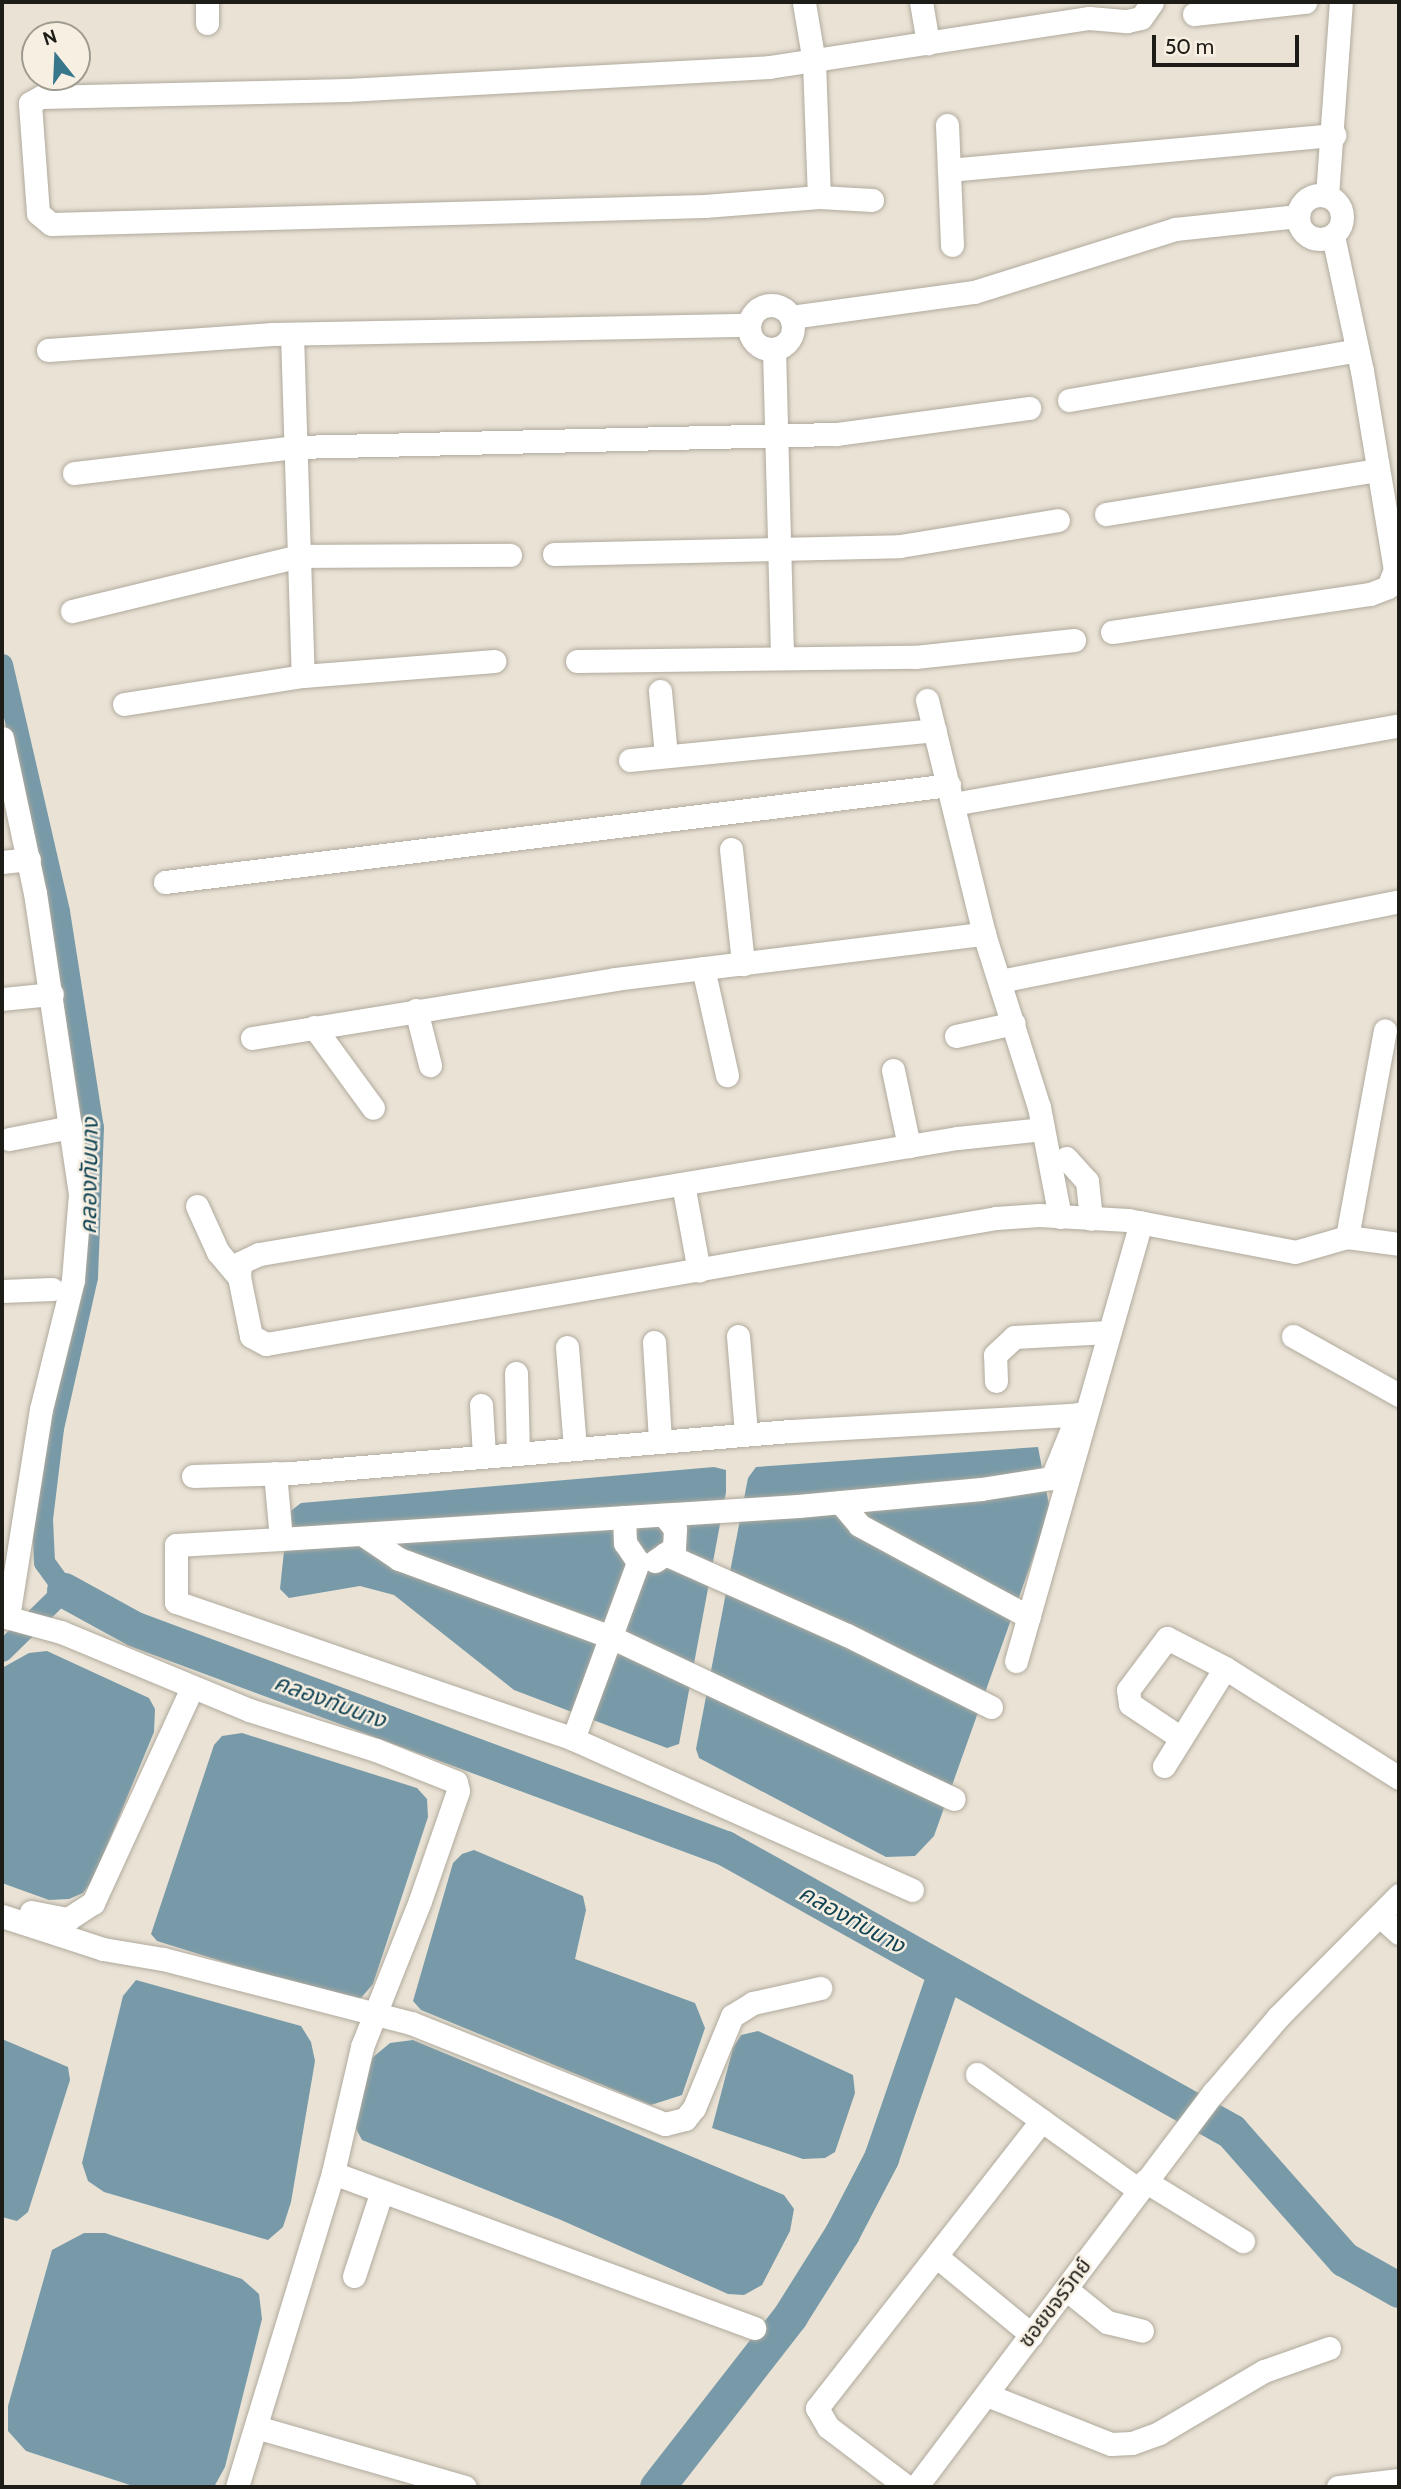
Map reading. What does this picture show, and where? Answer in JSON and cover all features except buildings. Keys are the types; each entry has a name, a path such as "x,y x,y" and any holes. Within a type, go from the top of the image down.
{"street":[{"path":"921,2 928,43"},
{"path":"872,200 819,197 704,206 51,224 37,213 30,103 41,97 347,90 814,62 1097,10 1141,18 1152,2"},
{"path":"1194,14 1306,2"},
{"path":"1328,196 1305,200 1298,216 1306,235 1319,240 1333,236 1341,225 1342,211 1328,196 1341,2"},
{"path":"804,3 814,62 819,197"},
{"path":"947,125 952,245"},
{"path":"949,170 1334,135"},
{"path":"748,325 758,308 767,304 776,304 792,317 974,292 1175,229 1298,216"},
{"path":"1112,632 1370,594 1388,586 1395,570 1357,350 1333,236"},
{"path":"748,325 755,344 774,349 791,337 792,317"},
{"path":"48,350 292,334 748,325"},
{"path":"292,334 303,676"},
{"path":"774,349 774,437 782,657"},
{"path":"1069,400 1357,350"},
{"path":"74,473 295,447 836,434 1029,408"},
{"path":"1106,514 1377,470"},
{"path":"554,554 900,546 1058,520"},
{"path":"72,611 299,556 510,555"},
{"path":"577,661 915,657 1074,640"},
{"path":"124,704 303,676 494,661"},
{"path":"660,691 666,756"},
{"path":"927,700 984,934 1014,1023 1043,1129 1060,1217"},
{"path":"165,882 951,795 1399,725"},
{"path":"630,760 935,730"},
{"path":"2,738 29,859 52,994 80,1194 73,1280 41,1409 5,1616 61,1632 192,1688 447,1774 456,1782 458,1791 353,2077 333,2173 237,2487"},
{"path":"731,849 743,964"},
{"path":"2,862 29,859"},
{"path":"1000,981 1399,901"},
{"path":"252,1038 416,1010 703,968 984,934"},
{"path":"703,968 727,1075"},
{"path":"2,999 52,994"},
{"path":"416,1010 430,1065"},
{"path":"956,1037 1014,1023"},
{"path":"314,1027 373,1108"},
{"path":"1347,1237 1385,1030"},
{"path":"893,1070 909,1146"},
{"path":"9,1139 71,1127"},
{"path":"1043,1129 909,1146 259,1254 240,1263 239,1277 251,1336 266,1344 996,1219 1060,1217 1141,1222 1294,1252 1347,1237 1399,1244"},
{"path":"1066,1158 1087,1181 1091,1219"},
{"path":"683,1184 699,1271"},
{"path":"197,1206 226,1267 239,1277"},
{"path":"912,1890 573,1739 176,1602 176,1545 840,1502 1052,1478 1081,1414 1109,1332 1141,1222"},
{"path":"2,1291 52,1289"},
{"path":"996,1381 995,1355 1014,1337 1109,1332"},
{"path":"738,1336 746,1434"},
{"path":"1293,1336 1399,1395"},
{"path":"654,1342 660,1441"},
{"path":"567,1347 575,1448"},
{"path":"516,1373 518,1454"},
{"path":"481,1405 484,1455"},
{"path":"193,1476 275,1474 746,1434 1081,1414"},
{"path":"1016,1661 1063,1506 1081,1414"},
{"path":"275,1474 281,1539"},
{"path":"840,1502 859,1525 1029,1617"},
{"path":"638,1562 654,1561 674,1548 675,1529 664,1515"},
{"path":"624,1517 625,1543 638,1562"},
{"path":"362,1534 399,1559 611,1637 954,1799"},
{"path":"665,1554 847,1635 991,1707"},
{"path":"573,1739 638,1562"},
{"path":"1181,1738 1130,1704 1128,1690 1167,1638 1225,1668 1399,1778"},
{"path":"1164,1766 1225,1668"},
{"path":"2,1907 19,1906 36,1915 68,1919 93,1903 192,1688"},
{"path":"1399,1895 1380,1916 1399,1933"},
{"path":"2,1916 103,1949 163,1959 411,2023 675,2124 694,2108 732,2016 753,2003 820,1988"},
{"name":"ซอยขจรวิทย์","path":"916,2487 1214,2092 1278,2017 1380,1916"},
{"path":"977,2074 1142,2186 1243,2241"},
{"path":"907,2487 828,2427 817,2408 1042,2120"},
{"path":"333,2173 754,2328"},
{"path":"354,2276 383,2192"},
{"path":"936,2256 1032,2335"},
{"path":"1066,2289 1107,2322 1142,2331"},
{"path":"987,2395 1111,2444 1132,2443 1159,2433 1265,2371 1329,2348"},
{"path":"256,2427 465,2487"},
{"path":"1338,2487 1399,2480"}],"water":[{"path":"1038,1447 1050,1510 934,1836 915,1856 886,1857 699,1758 696,1749 748,1478 756,1467"},
{"path":"714,1467 726,1470 726,1492 679,1744 667,1748 514,1690 394,1595 360,1586 289,1598 280,1589 288,1513 301,1503"},
{"path":"47,1651 149,1698 155,1709 154,1732 93,1880 83,1893 69,1899 49,1900 2,1883 2,1668 29,1653"},
{"path":"242,1733 417,1788 427,1799 428,1817 373,1984 361,1998 342,1999 157,1941 151,1934 214,1745 222,1736"},
{"path":"474,1850 583,1896 586,1910 575,1959 695,2003 705,2028 682,2095 651,2105 421,2010 413,2001 453,1863 462,1854"},
{"path":"136,1980 301,2026 311,2042 315,2061 291,2202 283,2227 268,2240 104,2192 88,2181 82,2163 123,1996"},
{"path":"758,2031 853,2075 855,2093 835,2152 825,2158 803,2159 712,2128 733,2048 741,2035"},
{"path":"2,2039 68,2067 70,2080 28,2212 17,2221 2,2217"},
{"path":"413,2040 784,2195 794,2209 790,2231 762,2285 744,2295 728,2294 561,2220 362,2140 353,2123 372,2058 390,2043"},
{"path":"84,2233 105,2233 242,2279 259,2294 262,2319 225,2467 214,2487 136,2487 26,2451 8,2431 8,2406 52,2250"}],"waterway":[{"name":"คลองทับนาง","path":"2,664 59,911 93,1127 87,1277 53,1428 42,1519 44,1562 64,1590 2,1651"},
{"name":"คลองทับนาง","path":"64,1590 135,1629 725,1848 1231,2131 1344,2259 1399,2290"},
{"path":"657,2487 790,2316 842,2233 881,2158 945,1972"}]}
